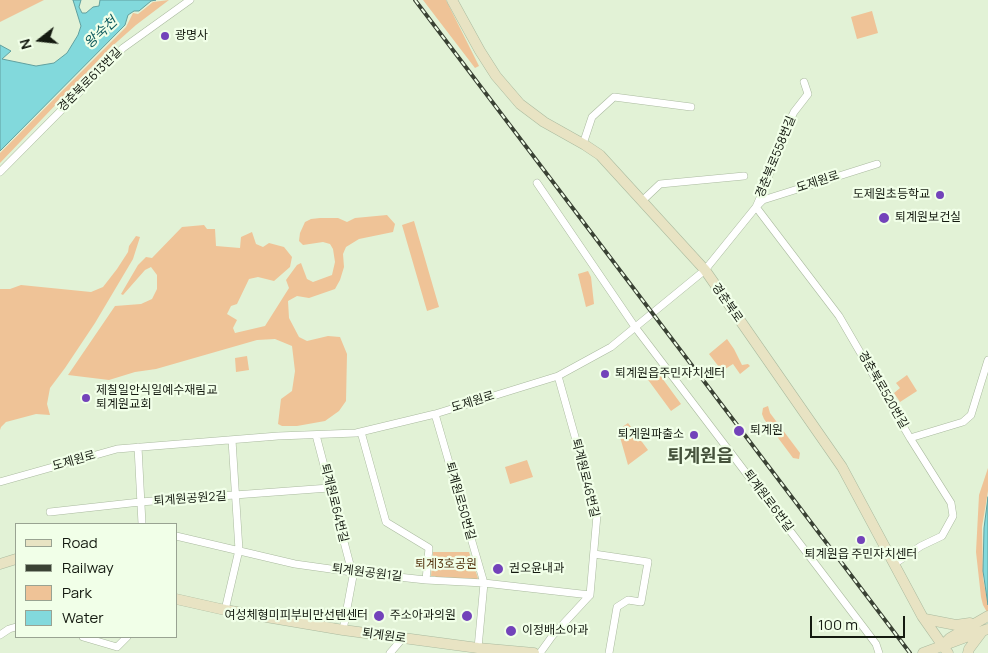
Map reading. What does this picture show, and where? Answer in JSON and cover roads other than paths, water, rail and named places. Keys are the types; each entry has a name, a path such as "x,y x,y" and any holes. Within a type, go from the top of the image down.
{"street":[{"name":"경춘북로613번길","path":"0,172 123,48 190,0"},
{"name":"경춘북로","path":"452,0 496,76 520,104 544,122 600,155 705,270 842,467 924,619 946,649"},
{"name":"경춘북로558번길","path":"756,207 784,133 794,112 808,94 804,82"},
{"path":"583,144 592,117 614,97 691,107"},
{"name":"도제원로","path":"0,482 117,449 361,432 435,414 558,376 611,347 705,270 763,200 877,164"},
{"path":"642,201 660,184 744,176"},
{"name":"퇴계원로6번길","path":"536,184 635,327 876,644 879,653"},
{"name":"경춘북로520번길","path":"756,207 839,316 910,438 951,503 953,516 942,536 921,546 894,564"},
{"path":"910,438 963,422 971,414 988,360"},
{"name":"퇴계원로46번길","path":"558,376 597,515 590,594"},
{"name":"퇴계원로50번길","path":"435,414 484,583 478,648"},
{"path":"361,432 386,522 429,548 426,580"},
{"name":"퇴계원로64번길","path":"316,434 353,576 343,630"},
{"path":"225,610 240,550 232,440"},
{"path":"138,447 142,523"},
{"name":"퇴계원공원2길","path":"50,512 140,502 329,488"},
{"name":"퇴계원공원1길","path":"178,536 295,564 352,572 590,594"},
{"path":"594,554 648,562 640,602 628,600 617,606 609,653"},
{"path":"0,564 15,559"},
{"path":"540,653 553,635 590,594"},
{"name":"퇴계원로","path":"178,599 225,610 343,630 478,648 534,653"},
{"path":"922,653 946,649 957,633 988,616"},
{"path":"924,619 957,633 985,631"},
{"path":"0,635 15,627"},
{"path":"969,651 985,631"},
{"path":"86,638 116,647 126,638"},
{"path":"390,653 403,638"}],"water":[{"name":"왕숙천","path":"73,0 81,0 79,7 82,13 86,13 93,7 99,6 100,0 156,0 151,1 139,11 134,11 128,15 125,25 0,151 0,45 11,51 2,59 36,66 54,63 67,53 81,26"},
{"path":"988,497 988,605 983,571 984,528"}],"railway":[{"path":"415,0 910,653"}],"place":[{"name":"광명사","path":"165,36"},
{"name":"도제원초등학교","path":"940,195"},
{"name":"퇴계원보건실","path":"884,218"},
{"name":"퇴계원읍주민자치센터","path":"605,374"},
{"name":"제칠일안식일예수재림교 퇴계원교회","path":"86,398"},
{"name":"퇴계원","path":"739,431"},
{"name":"퇴계원파출소","path":"694,435"},
{"name":"퇴계원읍 주민자치센터","path":"861,540"},
{"name":"권오윤내과","path":"498,569"},
{"name":"여성체형미피부비만선텐센터","path":"379,616"},
{"name":"주소아과의원","path":"467,616"},
{"name":"이정배소아과","path":"511,631"}],"district":[{"name":"퇴계원읍","path":"700,457"}],"park label":[{"name":"퇴계3호공원","path":"446,565"}]}
